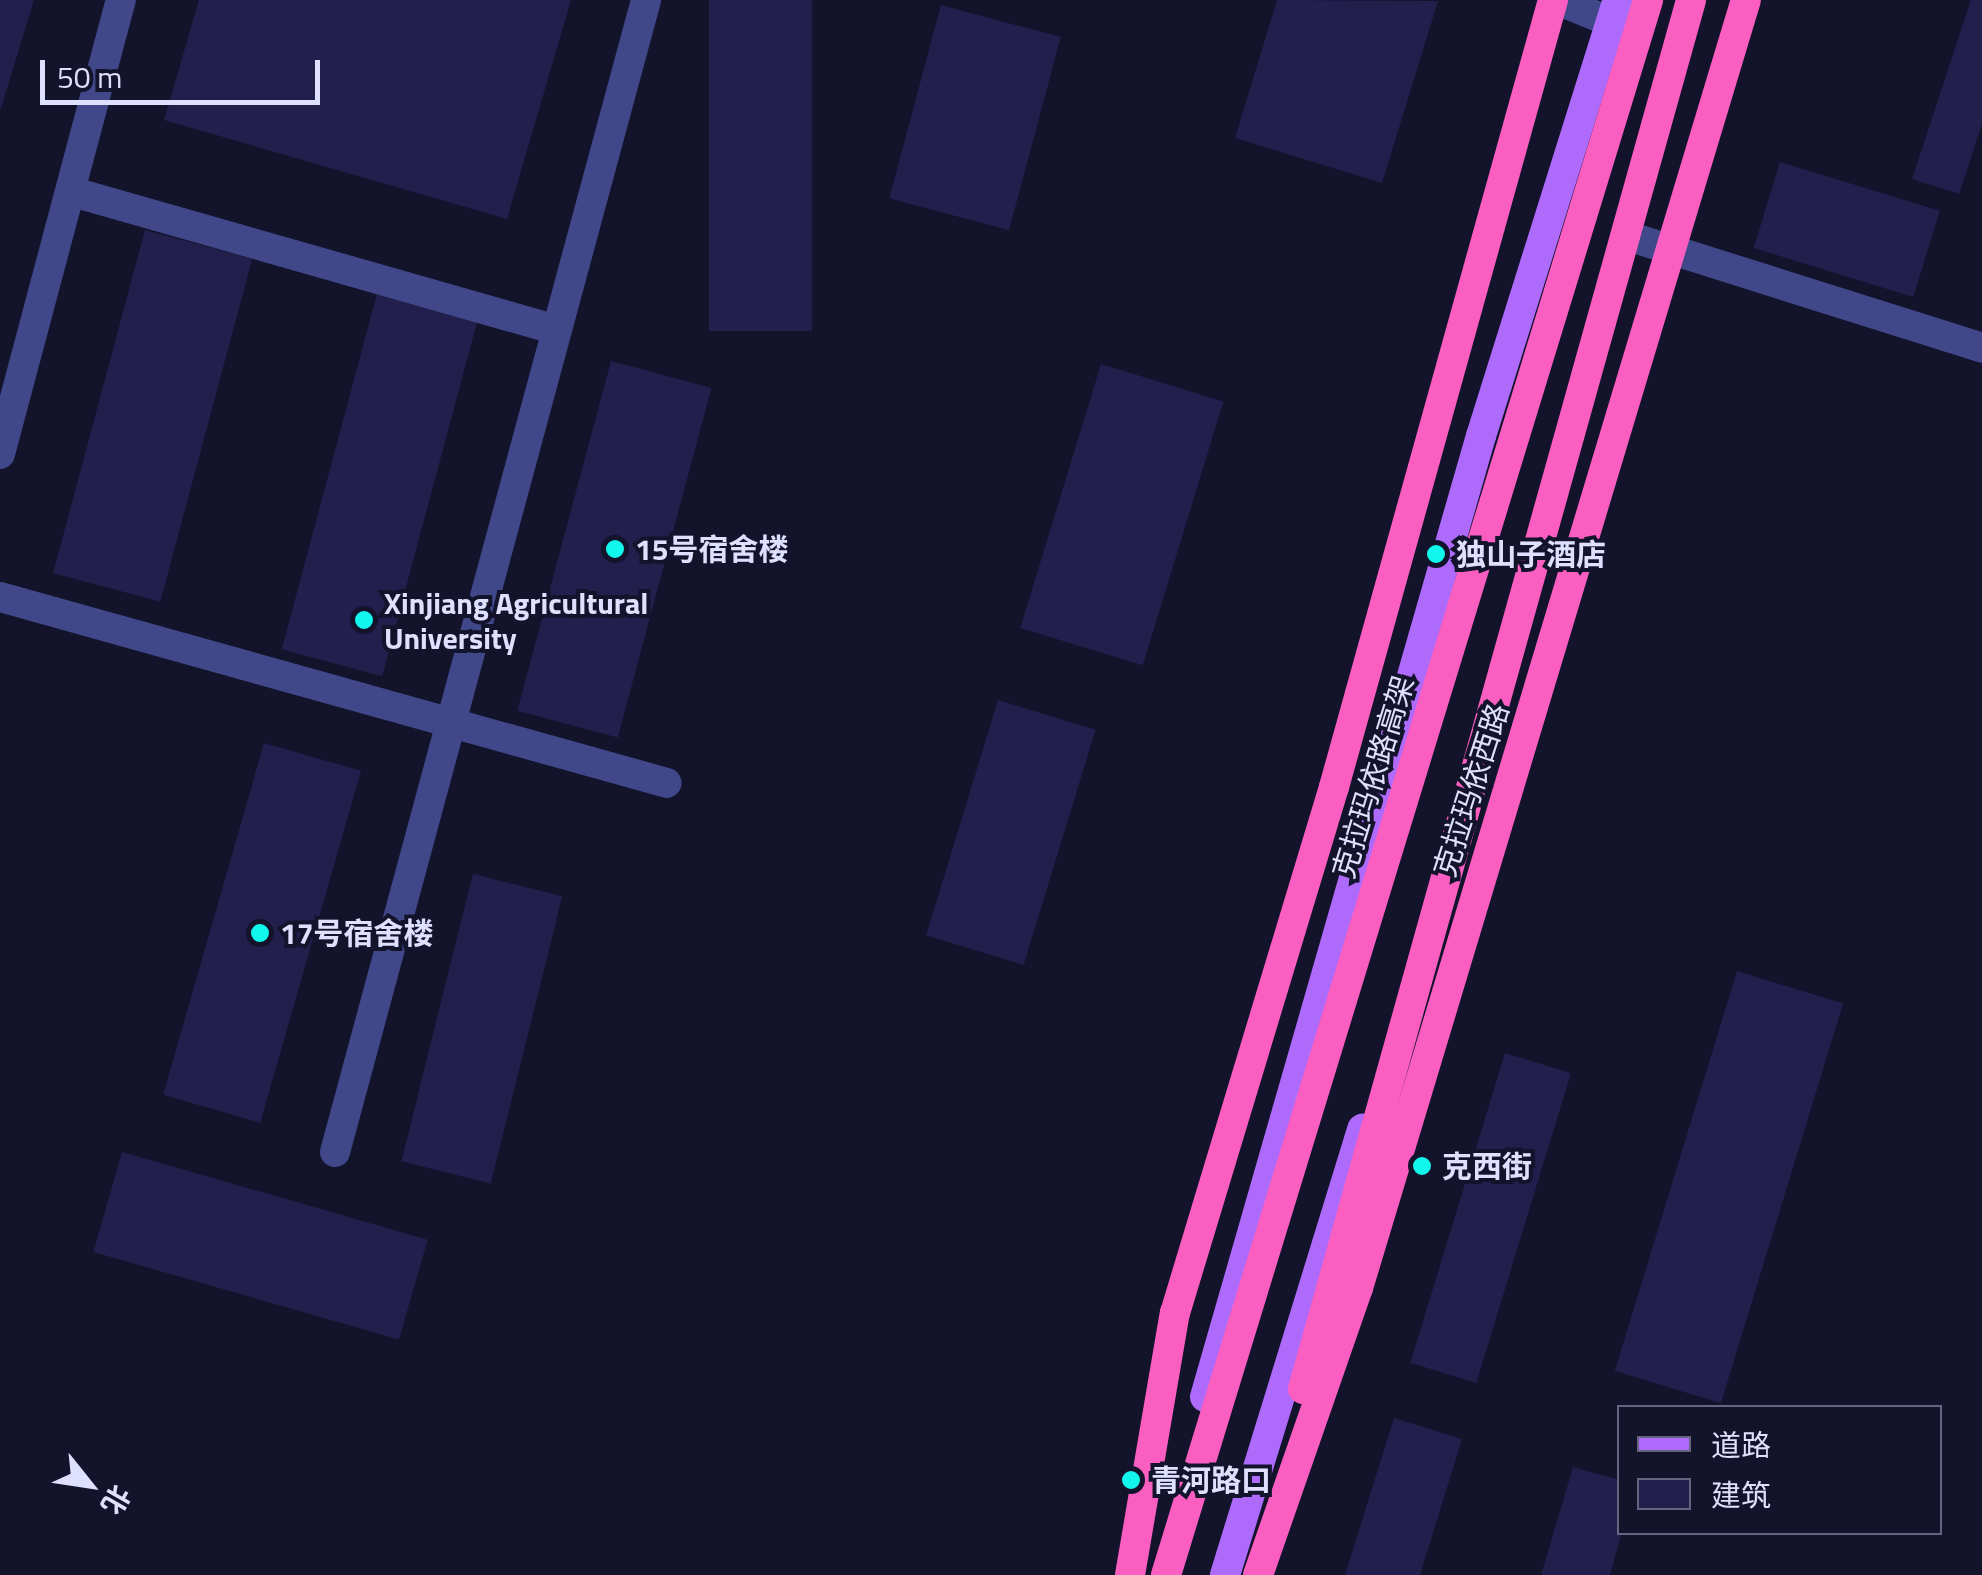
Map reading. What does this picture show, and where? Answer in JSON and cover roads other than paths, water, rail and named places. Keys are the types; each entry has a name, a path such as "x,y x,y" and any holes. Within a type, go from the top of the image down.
{"highway":[{"path":"1130,1575 1176,1313 1334,787 1555,0"},
{"name":"克拉玛依路高架","path":"1166,1575 1648,0"},
{"path":"1254,1575 1694,0"},
{"path":"1274,1575 1746,0"},
{"path":"1254,1575 1358,1288"}],"main road":[{"name":"克拉玛依西路","path":"1225,1575 1497,711 1634,238 1694,0"},
{"path":"1154,1575 1481,436 1615,11"}],"street":[{"path":"0,454 8,392 73,192 121,0"},
{"path":"335,1152 646,0"},
{"path":"1555,0 1615,11"},
{"path":"73,192 557,330"},
{"path":"1634,238 1982,348"},
{"path":"0,597 450,726 667,783"}],"place":[{"name":"15号宿舍楼","path":"615,549"},
{"name":"独山子酒店","path":"1436,554"},
{"name":"Xinjiang Agricultural University","path":"364,620"},
{"name":"17号宿舍楼","path":"260,933"},
{"name":"克西街","path":"1422,1166"},
{"name":"青河路口","path":"1131,1480"}]}
